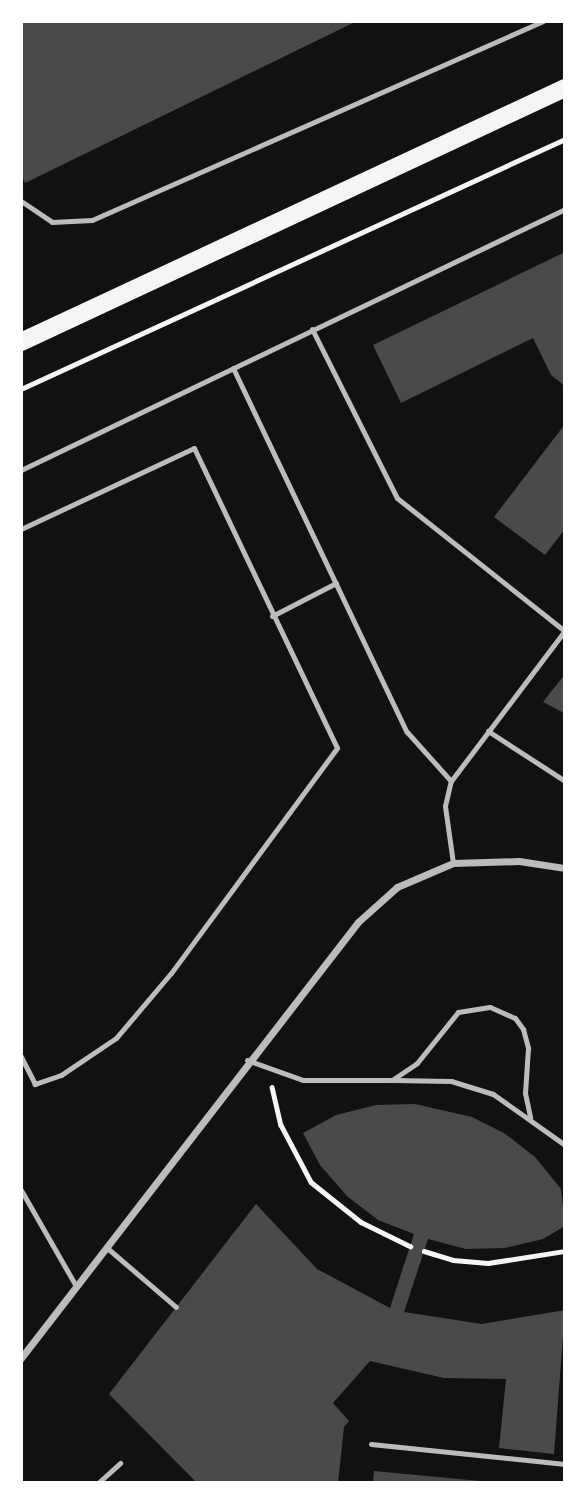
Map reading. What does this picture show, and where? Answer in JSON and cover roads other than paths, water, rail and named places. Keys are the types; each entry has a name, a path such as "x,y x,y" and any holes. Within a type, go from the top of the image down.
{"main road":[{"path":"21,342 565,88"}],"street":[{"path":"21,1358 247,1060 358,922 397,887 453,863 520,861 565,867"}],"lane":[{"path":"21,201 52,222 92,220 544,21"},
{"path":"21,470 565,209"},
{"path":"312,329 397,498 565,631 451,781 445,806 453,863"},
{"path":"233,368 407,732 451,781"},
{"path":"21,529 194,448 337,748 171,973 116,1038 61,1074 35,1084 21,1056"},
{"path":"272,616 336,583"},
{"path":"488,731 565,781"},
{"path":"392,1080 417,1063 458,1013 490,1007 515,1018 523,1029 528,1048 525,1093 530,1117"},
{"path":"247,1060 303,1080 451,1081 493,1094 530,1117 565,1145"},
{"path":"21,1190 76,1286"},
{"path":"106,1247 176,1307"},
{"path":"371,1444 565,1464"},
{"path":"98,1483 120,1463"}]}
